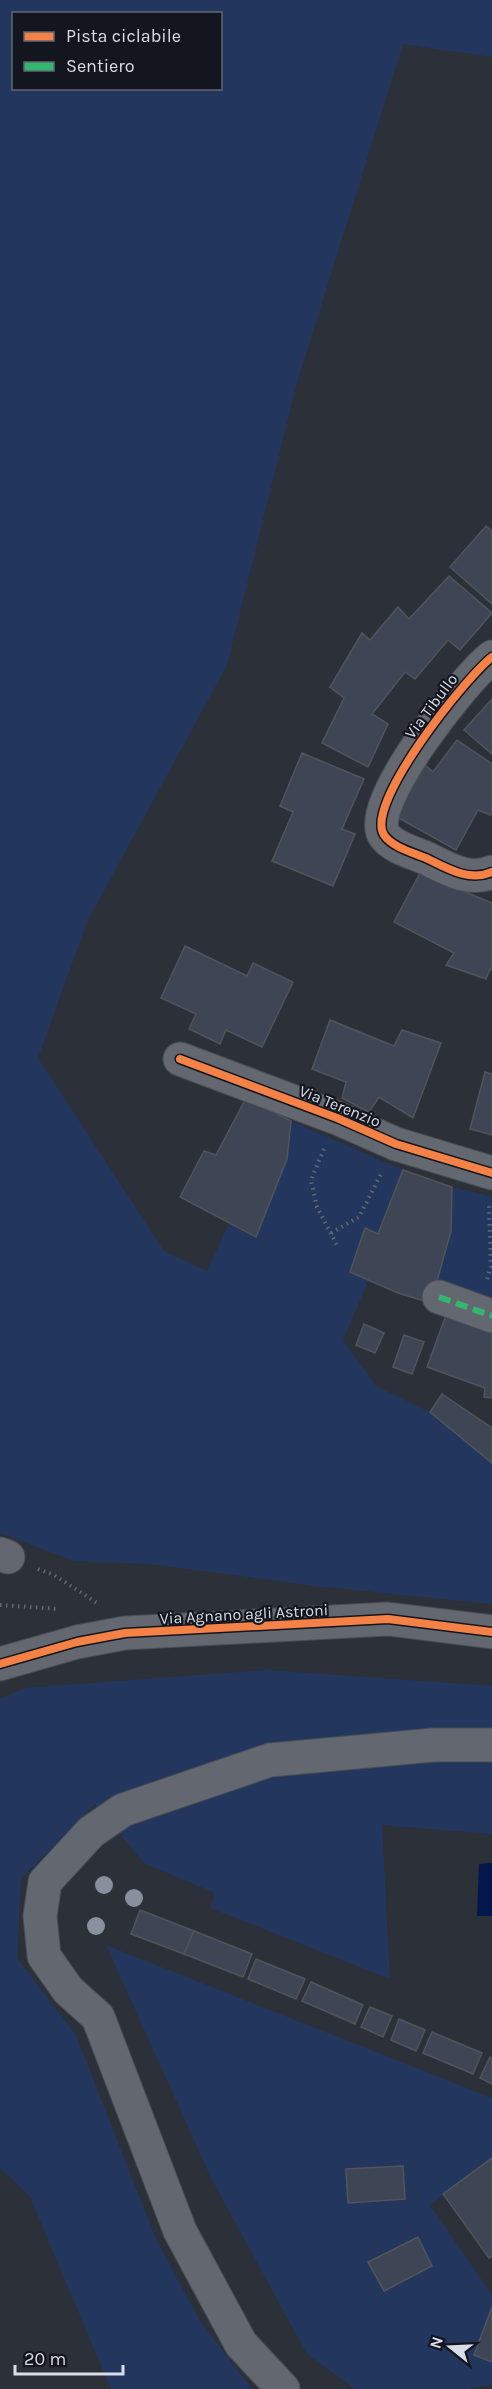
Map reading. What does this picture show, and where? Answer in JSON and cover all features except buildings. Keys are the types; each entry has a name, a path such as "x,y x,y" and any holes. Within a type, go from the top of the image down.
{"street":[{"name":"Via Tibullo","path":"492,657 476,670 418,744 389,799 381,823 384,835 398,846 459,873 481,877 492,872"},
{"name":"Via Terenzio","path":"180,1059 337,1118 396,1144 490,1172"},
{"path":"439,1297 484,1315"},
{"name":"Via Agnano agli Astroni","path":"0,1664 77,1642 125,1633 388,1620 492,1632"},
{"path":"283,2389 241,2344 180,2231 98,2017 68,1990 44,1956 40,1916 45,1882 91,1832 123,1810 270,1760 433,1745 492,1745"}],"path":[{"path":"337,1118 311,1180 317,1207 338,1247"},
{"path":"331,1233 359,1216 396,1144"},
{"path":"484,1315 490,1274 490,1172"},
{"path":"4,1556 54,1575 112,1613 125,1633"}],"shaded area":[{"path":"0,0 492,0 492,57 403,44 297,383 227,665 87,922 38,1058 164,1251 207,1271 229,1223 256,1237 287,1159 291,1121 403,1170 378,1234 365,1229 350,1271 369,1280 343,1340 376,1386 430,1412 492,1463 492,1604 316,1586 150,1564 74,1561 0,1533"},
{"path":"452,1187 492,1197 492,1303 437,1282 451,1232"},
{"path":"267,1670 492,1686 492,1834 382,1825 390,1979 210,1908 215,1893 144,1863 95,1804 21,1879 17,1958 76,2035 156,2239 200,2321 252,2389 111,2389 30,2197 0,2168 0,1699 25,1688"},
{"path":"492,1863 492,1916 477,1916 479,1864"},
{"path":"106,1945 492,2098 492,2158 430,2205 492,2295 492,2385 468,2389 355,2389 307,2354 212,2180","holes":["418,2237 432,2266 383,2291 369,2262"]}],"marked path":[{"path":"439,1297 492,1316"}],"cycle path":[{"path":"492,657 461,689 421,742 389,797 382,819 384,835 404,850 459,873 476,876 492,872"},
{"path":"180,1059 337,1118 396,1144 492,1173"},
{"path":"0,1664 77,1642 125,1633 388,1619 492,1632"}]}
